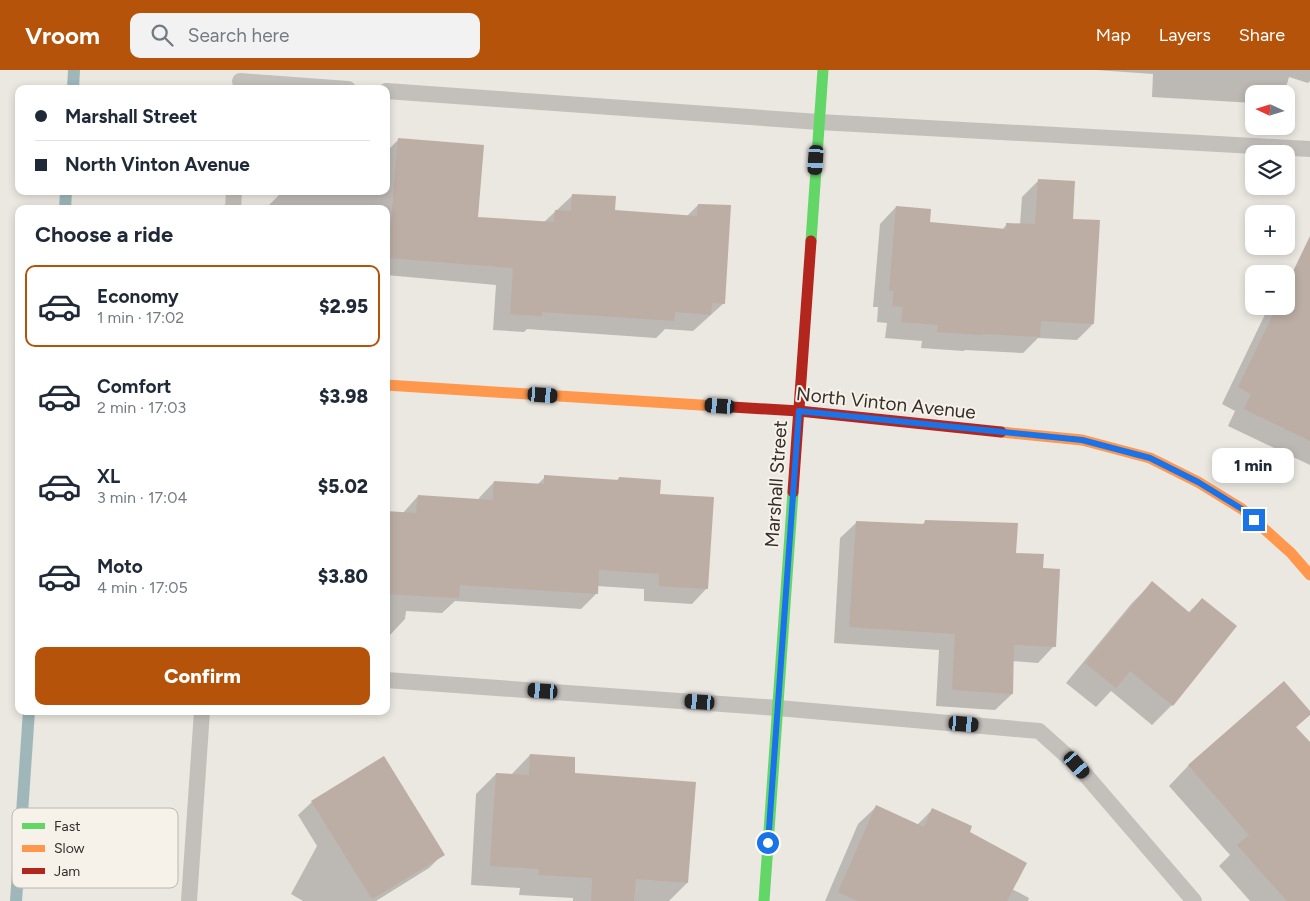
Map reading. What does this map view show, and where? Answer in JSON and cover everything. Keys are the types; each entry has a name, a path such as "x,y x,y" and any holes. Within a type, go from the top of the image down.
{"street":[{"name":"Marshall Street","path":"764,901 823,70"},
{"name":"North Vinton Avenue","path":"390,385 799,411 1082,440 1150,458 1198,482 1242,509 1291,553 1310,575"}],"lane":[{"path":"240,80 300,85"},
{"path":"390,91 819,122 1310,150"},
{"path":"390,680 778,708 1039,731 1077,765 1194,901"},
{"path":"189,901 202,715"}],"building":[{"path":"398,138 484,145 478,217 554,222 555,210 571,211 572,194 616,196 615,210 697,216 698,204 731,205 725,304 712,303 711,315 675,312 674,321 542,312 542,316 510,314 513,268 390,258 390,234"},
{"path":"1038,179 1075,181 1073,219 1100,220 1094,324 1041,321 1040,337 937,332 938,325 901,322 903,307 892,306 894,291 889,291 896,206 931,209 930,222 1006,229 1006,223 1035,224"},
{"path":"1310,236 1310,441 1244,409 1251,394 1238,387 1273,315 1295,315 1295,267"},
{"path":"544,475 619,480 619,477 661,480 660,494 714,497 708,589 659,586 659,574 599,570 598,594 460,585 459,598 390,594 390,511 416,513 418,495 493,500 494,481 544,484"},
{"path":"925,520 1018,523 1016,553 1044,554 1043,568 1060,569 1056,647 1014,645 1013,694 952,690 955,634 849,627 856,521 924,524"},
{"path":"1152,581 1190,613 1202,598 1237,626 1173,706 1130,671 1116,688 1085,663"},
{"path":"1284,681 1310,711 1310,715 1296,727 1310,742 1310,901 1287,901 1237,845 1249,835 1188,765"},
{"path":"530,754 575,757 575,773 696,782 688,883 636,879 634,901 591,901 592,878 538,875 539,869 490,866 496,773 529,775"},
{"path":"384,756 445,855 372,899 311,801"},
{"path":"876,805 924,827 932,808 972,826 970,832 1027,863 1007,901 858,901 838,892"}],"waterway":[{"path":"73,85 74,70"},
{"path":"65,205 66,195"},
{"path":"22,808 29,715"},
{"path":"16,901 17,888"}],"traffic: fast":[{"path":"811,241 823,70"},
{"path":"764,901 793,492"}],"traffic: slow":[{"path":"390,385 716,406"},
{"path":"1001,432 1082,440 1150,458 1198,482 1242,509 1291,553 1310,575"}],"traffic: jam":[{"path":"793,492 811,241"},
{"path":"716,406 799,411 1001,432"}],"route":[{"path":"768,843 799,411 1082,440 1150,458 1198,482 1242,509 1254,520"}]}
